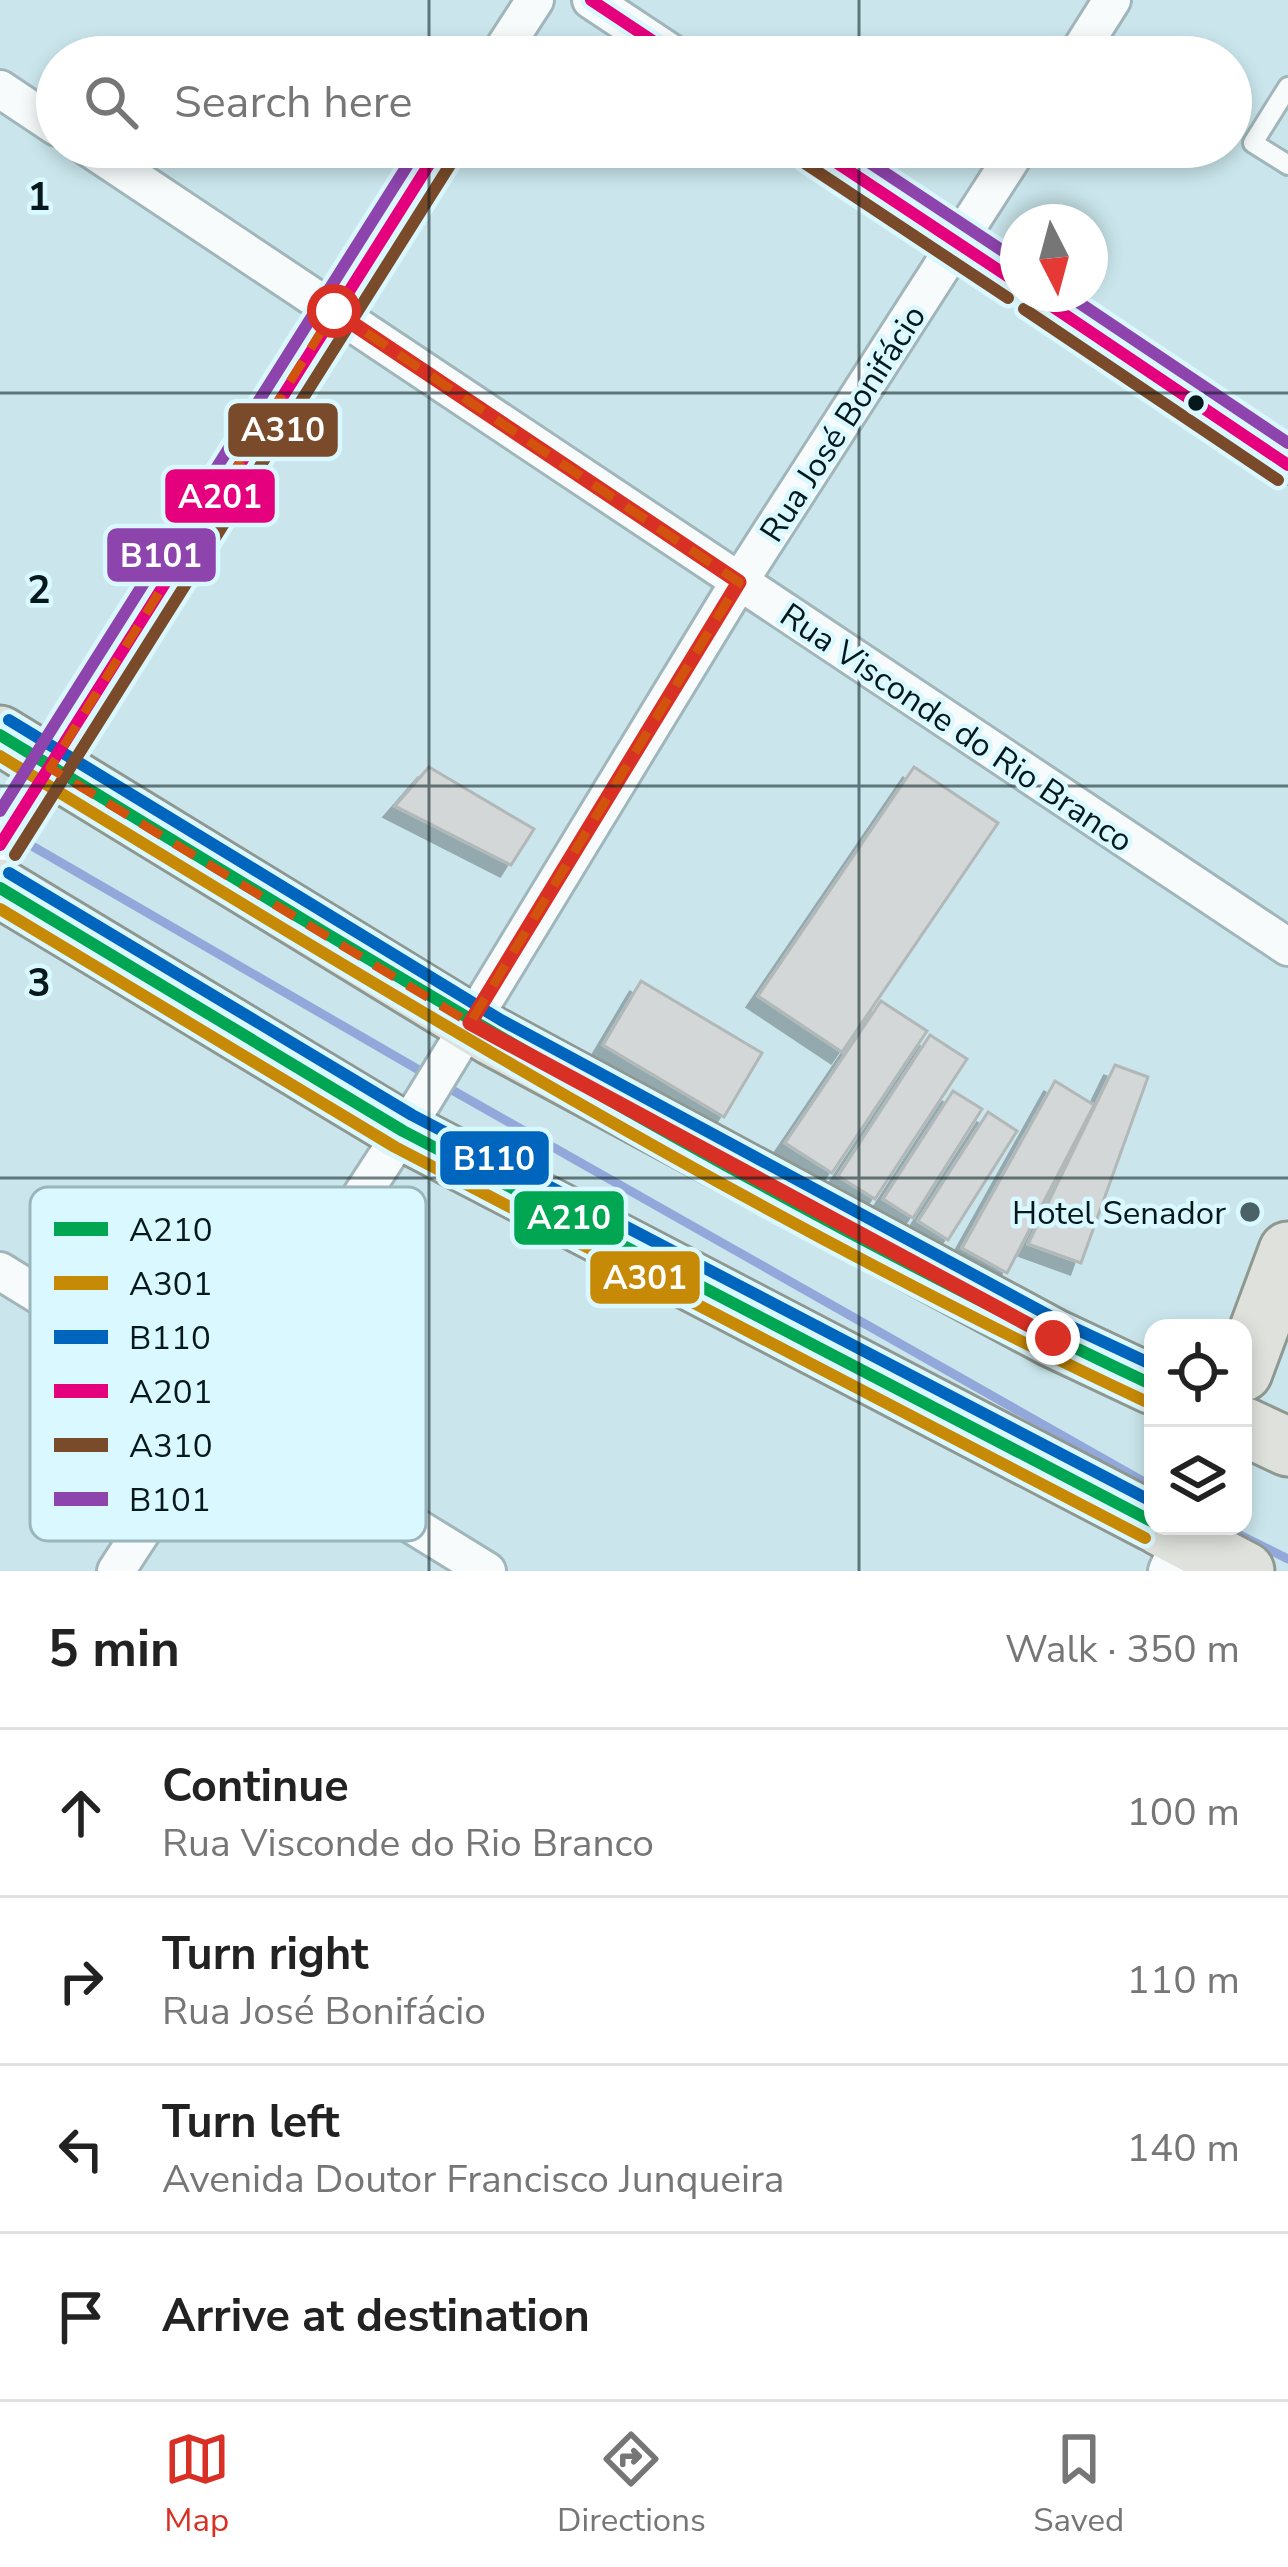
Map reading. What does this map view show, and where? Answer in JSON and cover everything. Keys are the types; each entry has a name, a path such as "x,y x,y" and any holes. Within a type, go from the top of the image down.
{"main road":[{"path":"0,735 41,781 463,1035 1053,1338 1144,1380"},
{"path":"0,888 1169,1536 1246,1571"},
{"path":"1252,1348 1288,1251"},
{"path":"1245,1427 1288,1447"}],"street":[{"path":"512,36 535,0"},
{"path":"591,0 645,36"},
{"path":"1089,36 1112,0"},
{"path":"0,89 36,113"},
{"name":"Rua Visconde do Rio Branco","path":"120,168 1288,947"},
{"path":"0,845 426,168"},
{"path":"845,168 1000,271"},
{"name":"Rua José Bonifácio","path":"366,1187 739,582 1006,168"},
{"path":"1061,312 1288,465"},
{"path":"0,1271 30,1290"},
{"path":"426,1534 487,1571"},
{"name":"Rua José Bonifácio","path":"116,1571 135,1541"}],"lane":[{"path":"1288,88 1253,143 1288,164"}],"highlighted area":[{"path":"334,311 739,582 470,1023 50,768"}],"building":[{"path":"429,767 534,829 511,865 395,806"},
{"path":"914,767 998,823 842,1052 758,996"},
{"path":"641,981 762,1053 724,1117 603,1045"},
{"path":"881,1001 927,1031 832,1173 785,1143"},
{"path":"930,1035 967,1059 875,1199 838,1176"},
{"path":"1115,1065 1148,1077 1081,1263 1028,1244"},
{"path":"1055,1081 1094,1105 1007,1273 962,1248"},
{"path":"953,1091 982,1109 913,1218 883,1199"},
{"path":"988,1112 1017,1131 948,1240 918,1221"}],"waterway":[{"path":"20,839 431,1077"},
{"path":"445,1086 1144,1482"},
{"path":"1240,1535 1288,1559"}],"transit line":[{"name":"A201","path":"591,0 645,36"},
{"name":"B101","path":"0,811 406,168"},
{"name":"A201","path":"0,845 427,168"},
{"name":"A310","path":"15,855 448,168"},
{"name":"A310","path":"812,168 1000,293"},
{"name":"A201","path":"845,168 1000,271"},
{"name":"B101","path":"878,168 1000,249"},
{"name":"A310","path":"1028,312 1278,480"},
{"name":"A201","path":"1061,312 1288,465"},
{"name":"B101","path":"1093,312 1288,443"},
{"name":"B110","path":"9,720 501,1020 1061,1322 1144,1361"},
{"name":"A210","path":"0,735 568,1076 857,1236 1144,1381"},
{"name":"A301","path":"0,756 422,1012 707,1176 1144,1401"},
{"name":"B110","path":"9,873 412,1115 1144,1497"},
{"name":"A210","path":"0,888 403,1131 1144,1517"},
{"name":"A301","path":"0,909 395,1147 1145,1538"}],"place":[{"name":"Hotel Senador","path":"1250,1212"}],"route":[{"path":"334,311 739,582 470,1023 1053,1338"}]}
